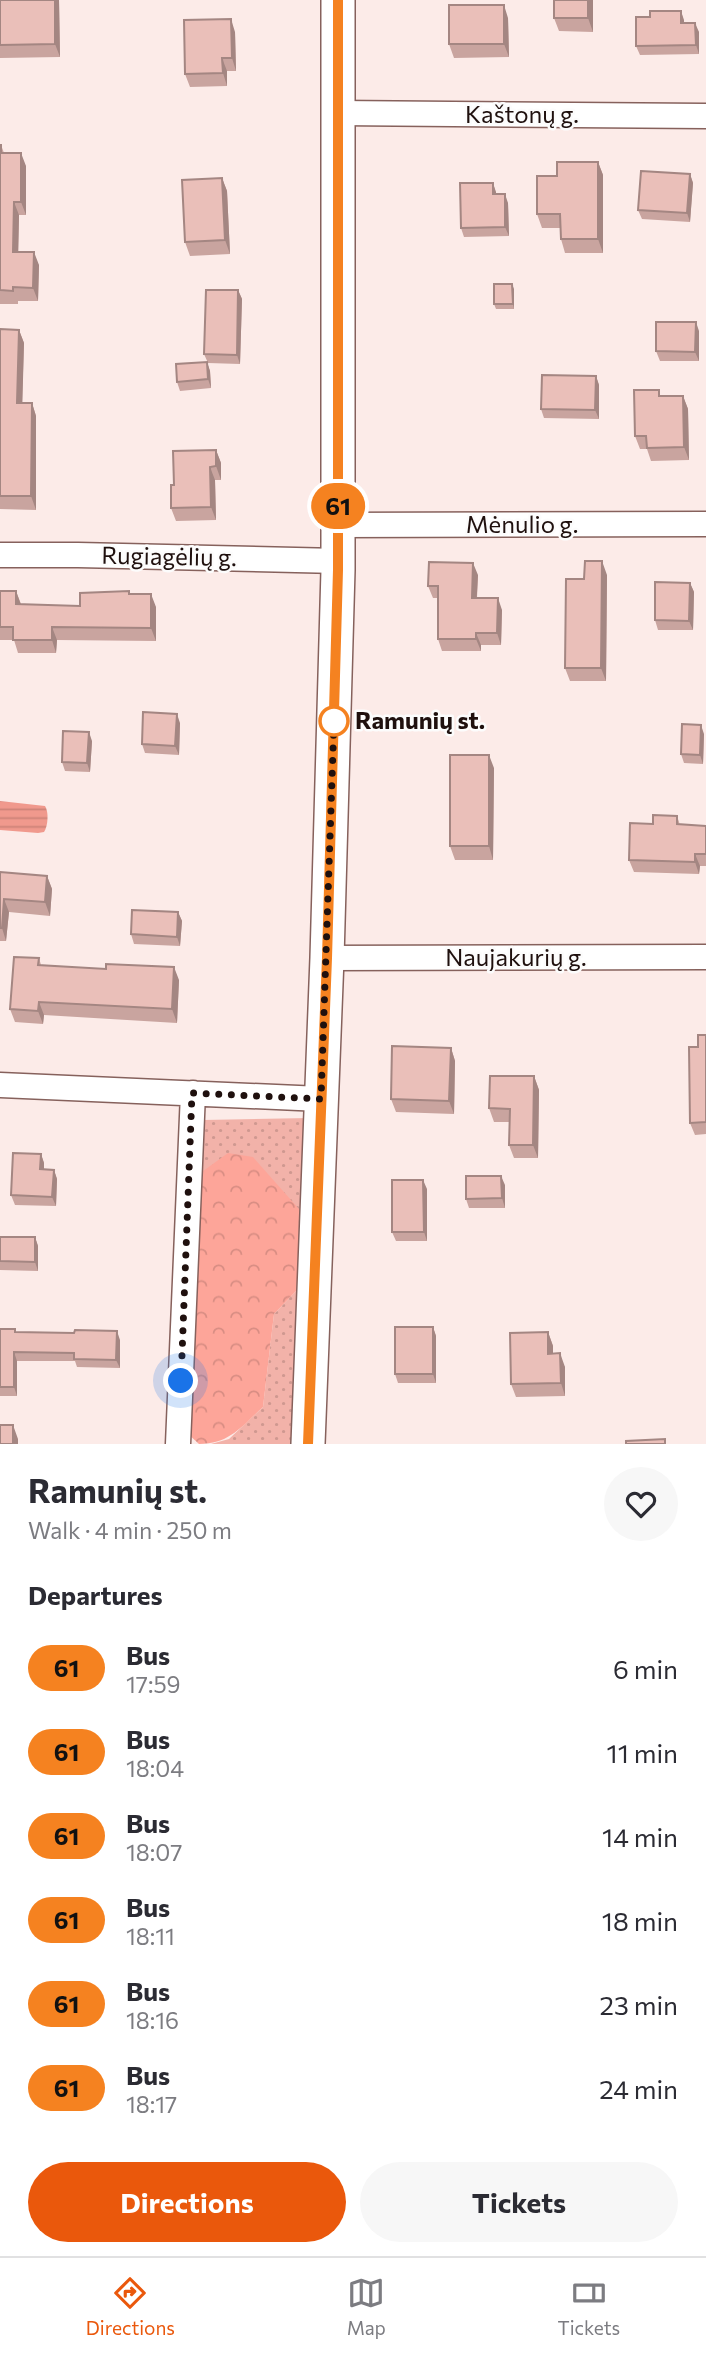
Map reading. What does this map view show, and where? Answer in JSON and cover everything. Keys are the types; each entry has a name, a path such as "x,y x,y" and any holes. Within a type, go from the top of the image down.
{"main road":[{"path":"308,1444 327,958 338,561 338,0"}],"street":[{"name":"Kaštonų g.","path":"338,113 706,116"},
{"name":"Mėnulio g.","path":"338,525 706,524"},
{"name":"Rugiagėlių g.","path":"0,555 338,561"},
{"name":"Naujakurių g.","path":"327,958 706,957"},
{"path":"0,1085 321,1099"},
{"path":"178,1444 192,1093"}],"shaded area":[{"path":"0,801 45,806 48,819 44,832 0,830"},
{"path":"309,1118 295,1444 211,1444 229,1439 263,1407 274,1314 298,1289 199,1174 203,1120"}],"green space":[{"path":"228,1153 253,1157 299,1209 298,1289 274,1314 263,1407 227,1437 199,1444 187,1433 199,1174"}],"building":[{"path":"0,0 55,0 55,44 0,45"},
{"path":"554,0 588,0 588,18 554,18"},
{"path":"449,5 504,5 504,44 449,44"},
{"path":"650,11 681,11 681,23 695,23 696,45 636,46 636,17 650,17"},
{"path":"231,19 232,58 222,58 223,73 185,74 184,20"},
{"path":"0,145 1,153 21,153 21,202 14,202 13,252 34,252 33,288 13,287 13,291 0,290"},
{"path":"557,162 598,162 598,239 561,239 560,214 537,214 537,176 557,176"},
{"path":"641,171 690,174 687,213 638,210"},
{"path":"222,178 225,240 185,242 182,180"},
{"path":"460,183 493,183 493,194 505,194 505,227 461,228"},
{"path":"494,284 512,284 513,304 494,304"},
{"path":"206,290 238,290 237,355 204,354"},
{"path":"656,322 696,322 695,352 656,351"},
{"path":"0,329 19,330 17,403 32,403 31,496 0,496"},
{"path":"207,362 208,379 177,382 176,364"},
{"path":"542,375 596,376 595,410 541,409"},
{"path":"634,390 659,390 659,396 683,396 684,447 647,448 646,436 635,436"},
{"path":"216,450 216,466 210,467 211,507 171,508 171,485 174,485 173,451"},
{"path":"585,561 602,561 601,668 565,668 566,579 584,579"},
{"path":"429,562 473,563 472,598 498,598 497,633 476,633 476,639 438,639 438,586 428,586"},
{"path":"655,582 690,583 689,621 655,620"},
{"path":"0,591 16,591 16,604 80,606 80,593 129,591 129,594 151,594 151,628 52,627 52,640 13,640 13,627 0,627"},
{"path":"143,712 177,714 175,746 142,744"},
{"path":"682,724 701,725 700,755 681,754"},
{"path":"63,731 89,732 87,763 62,762"},
{"path":"450,755 489,755 489,846 450,846"},
{"path":"653,815 677,816 677,824 706,826 706,854 695,854 695,862 629,860 630,823 653,824"},
{"path":"0,872 47,876 45,902 4,899 2,928 0,928"},
{"path":"132,910 178,912 177,937 131,934"},
{"path":"14,957 39,958 38,965 106,969 106,964 174,967 172,1009 39,1002 38,1011 10,1009"},
{"path":"698,1035 706,1035 706,1122 690,1123 689,1047 698,1047"},
{"path":"392,1046 451,1048 449,1101 391,1099"},
{"path":"490,1076 534,1076 533,1145 509,1145 510,1109 489,1108"},
{"path":"13,1153 41,1154 40,1169 54,1170 52,1197 11,1195"},
{"path":"466,1176 501,1176 502,1198 466,1199"},
{"path":"392,1180 423,1180 424,1232 392,1232"},
{"path":"0,1237 35,1237 35,1262 0,1261"},
{"path":"395,1327 433,1327 433,1374 395,1374"},
{"path":"0,1329 15,1329 15,1332 117,1331 116,1360 74,1359 74,1353 14,1352 14,1387 0,1387"},
{"path":"548,1332 548,1354 560,1353 561,1383 511,1384 510,1333"},
{"path":"0,1425 13,1425 13,1444 0,1444"},
{"path":"665,1439 665,1444 626,1444 626,1441"}],"bus line":[{"name":"61","path":"308,1444 327,958 338,570 338,0"}],"place":[{"name":"Ramunių st.","path":"334,721"}],"route":[{"path":"181,1381 192,1093 321,1099 334,721"}]}
